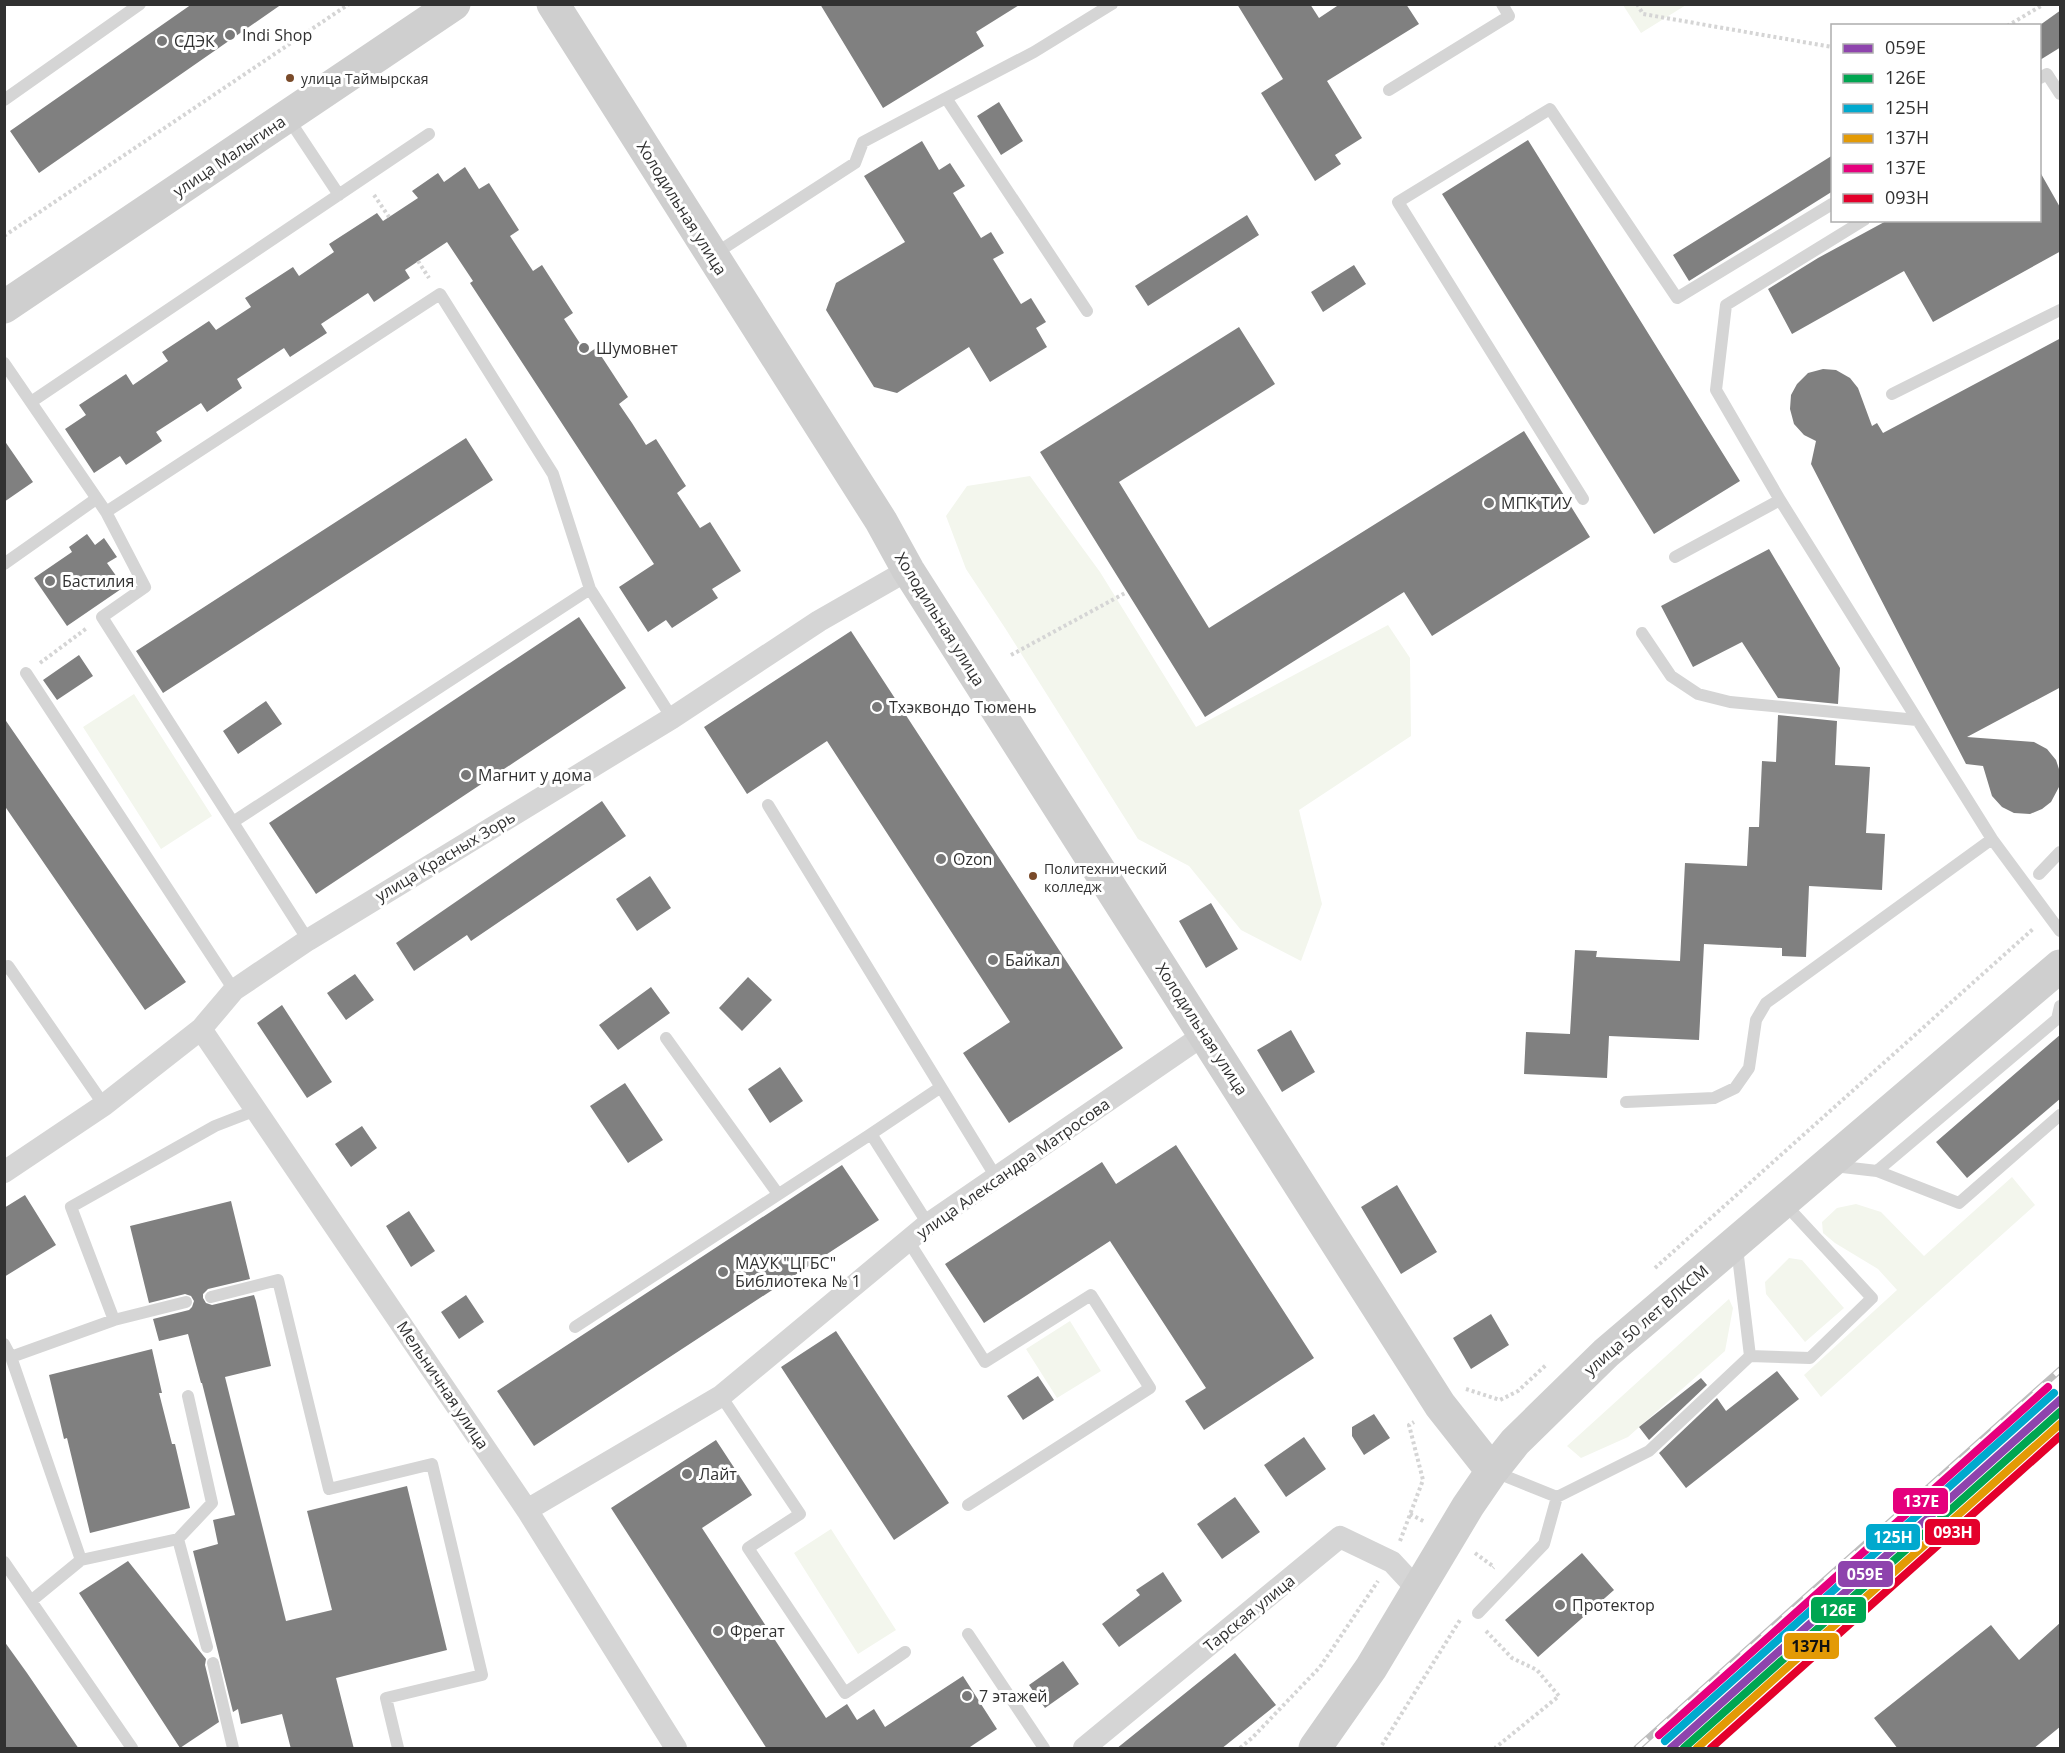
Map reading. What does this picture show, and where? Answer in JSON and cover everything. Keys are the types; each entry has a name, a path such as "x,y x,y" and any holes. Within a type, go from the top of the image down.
{"street":[{"name":"улица Малыгина","path":"4,307 454,4"},
{"name":"Холодильная улица","path":"553,4 874,512 908,570 1440,1405 1492,1471"},
{"name":"улица Красных Зорь","path":"4,1172 104,1105 201,1029 234,990 308,940 672,718 819,621 908,570"},
{"name":"улица 50 лет ВЛКСМ","path":"1315,1749 1371,1668 1492,1471 1515,1442 1606,1353 1736,1240 2061,966"},
{"name":"Мельничная улица","path":"201,1029 527,1510 676,1749"},
{"name":"улица Александра Матросова","path":"527,1510 721,1396 928,1224 1205,1034"},
{"name":"Тарская улица","path":"1084,1749 1341,1538 1392,1562 1418,1590"}],"lane":[{"path":"4,100 140,4"},
{"path":"712,256 855,163 863,142 1034,52 1112,4"},
{"path":"1389,90 1509,16 1502,4"},
{"path":"2041,77 2047,74 2061,94"},
{"path":"946,99 1087,311"},
{"path":"1583,499 1398,202 1550,109 1677,298 1831,205"},
{"path":"287,117 339,195"},
{"path":"31,402 429,134"},
{"path":"1861,222 1726,305 1716,390 1780,500 1992,839 2061,931"},
{"path":"106,512 440,294 553,474 590,589 672,718"},
{"path":"1892,394 2061,310"},
{"path":"4,363 106,512 145,587 102,617 308,940"},
{"path":"4,564 96,499"},
{"path":"1675,557 1780,500"},
{"path":"233,822 590,589"},
{"path":"1642,633 1671,676 1698,694 1730,702 1917,720"},
{"path":"26,673 234,990"},
{"path":"768,805 996,1177"},
{"path":"1626,1102 1714,1098 1736,1088 1749,1068 1756,1020 1766,1003 1992,839"},
{"path":"2039,874 2061,852"},
{"path":"4,969 8,966 104,1105"},
{"path":"1877,1171 2056,1019 2061,1006"},
{"path":"666,1038 778,1194"},
{"path":"575,1327 941,1087"},
{"path":"114,1320 71,1207 215,1126 256,1110"},
{"path":"1825,1165 1877,1171 1959,1203 2061,1115"},
{"path":"871,1134 928,1224"},
{"path":"1479,1619 1544,1544 1557,1497 1649,1451 1750,1356 1810,1358 1872,1298 1782,1201"},
{"path":"1736,1240 1750,1356"},
{"path":"909,1242 985,1362 1091,1295 1150,1388 968,1505"},
{"path":"211,1297 278,1280 329,1489 432,1464 482,1675 386,1698 398,1749"},
{"path":"11,1357 114,1320 186,1302"},
{"path":"4,1344 11,1357 81,1560"},
{"path":"31,1601 81,1560 178,1539 212,1503 188,1396"},
{"path":"721,1396 800,1514 748,1548 846,1693 905,1653"},
{"path":"1492,1471 1557,1497"},
{"path":"178,1539 207,1647"},
{"path":"4,1562 132,1749"},
{"path":"968,1634 1044,1749"},
{"path":"213,1663 233,1749"}],"path":[{"path":"4,236 349,4"},
{"path":"1637,4 1643,14 1831,46"},
{"path":"2010,24 2041,5"},
{"path":"363,179 389,218"},
{"path":"1011,655 1127,592"},
{"path":"26,673 102,617"},
{"path":"1410,1514 1450,1536 1494,1567 1488,1576"},
{"path":"1382,1745 1464,1614"},
{"path":"1479,1619 1512,1658 1537,1670 1559,1696 1495,1749"}],"shaded area":[{"path":"1623,5 1686,5 1641,33"},
{"path":"1030,476 1100,572 1196,727 1388,625 1410,658 1411,736 1299,810 1322,904 1301,961 1241,930 1189,866 1138,839 966,569 946,516 967,486"},
{"path":"134,694 212,816 161,849 83,727"},
{"path":"2012,1177 2035,1205 1821,1397 1804,1375 1897,1290 1878,1269 1823,1233 1822,1222 1837,1208 1856,1204 1881,1212 1924,1256"},
{"path":"1789,1258 1802,1260 1844,1308 1805,1342 1766,1294 1765,1282"},
{"path":"1729,1299 1733,1308 1725,1351 1628,1437 1581,1458 1567,1446"},
{"path":"1070,1321 1101,1371 1057,1398 1026,1349"},
{"path":"831,1529 896,1630 858,1654 794,1553"}],"building":[{"path":"192,4 282,4 39,173 10,131"},
{"path":"820,4 1021,4 976,32 984,46 883,108"},
{"path":"1237,4 1310,4 1319,18 1340,4 1406,4 1419,24 1327,81 1362,138 1335,155 1341,164 1315,181 1261,93 1283,79"},
{"path":"2061,10 2061,47 2041,59 2041,24"},
{"path":"999,102 1023,141 1001,155 977,116"},
{"name":"МПК ТИУ","path":"1528,140 1740,481 1654,534 1442,194"},
{"path":"922,141 939,170 950,163 965,186 953,193 981,238 991,232 1004,253 993,259 1021,304 1031,298 1046,322 1036,328 1047,347 990,382 969,347 897,393 874,387 826,310 836,283 905,242 864,176"},
{"path":"1831,156 1831,192 1689,281 1673,255"},
{"path":"465,167 479,189 489,183 519,230 510,236 533,271 542,265 573,313 564,319 587,354 596,348 628,397 619,404 646,445 656,439 686,486 677,493 700,528 710,522 741,571 712,589 718,598 672,628 666,620 648,632 619,587 654,564 470,283 473,281 447,242 405,270 410,278 374,302 368,293 321,324 327,333 290,357 284,348 237,379 242,388 207,412 201,403 156,432 162,441 126,465 120,456 94,473 65,429 86,415 79,405 126,374 133,385 168,361 162,352 209,321 216,330 251,307 245,298 293,267 299,276 334,252 329,244 377,213 383,221 418,198 412,191 438,173 444,182"},
{"path":"2041,174 2061,209 2061,251 1933,322 1904,271 1792,334 1768,289 1818,258 1884,222 2041,222"},
{"path":"1247,215 1259,235 1148,306 1135,286"},
{"path":"1354,265 1366,284 1323,312 1311,292"},
{"name":"МПК ТИУ","path":"1239,327 1275,384 1119,482 1209,628 1524,431 1590,537 1432,636 1404,592 1205,717 1040,452"},
{"path":"2061,338 2061,687 1967,737 2034,742 2047,749 2056,760 2060,772 2059,787 2051,802 2030,814 2014,813 2002,807 1992,796 1983,766 1966,764 1811,464 1816,441 1804,435 1794,424 1790,409 1791,395 1797,384 1808,373 1823,369 1836,370 1850,378 1858,388 1872,426 1877,423 1883,433"},
{"path":"466,438 493,480 163,693 136,651"},
{"path":"4,440 33,482 4,502"},
{"path":"87,534 95,545 104,538 117,557 107,563 124,587 67,626 34,578 72,552 69,547"},
{"path":"1769,549 1840,668 1838,704 1778,698 1742,642 1693,667 1661,606"},
{"path":"579,617 626,688 316,894 269,823"},
{"path":"851,631 1123,1048 1009,1123 963,1053 1010,1022 827,741 747,794 704,727"},
{"path":"79,655 93,676 57,700 43,680"},
{"path":"266,701 282,724 238,754 223,731"},
{"path":"1778,715 1837,721 1835,765 1870,767 1866,833 1885,834 1882,890 1809,886 1806,957 1782,956 1782,948 1704,944 1699,1040 1609,1036 1607,1078 1524,1074 1526,1032 1570,1034 1575,950 1597,951 1596,957 1680,961 1685,863 1747,866 1749,827 1759,827 1762,761 1776,762"},
{"path":"4,718 186,982 145,1010 4,805"},
{"path":"602,801 626,836 471,941 467,935 414,971 396,943"},
{"path":"650,876 671,908 637,931 616,899"},
{"path":"1211,903 1238,949 1206,968 1179,921"},
{"path":"355,974 374,1000 346,1020 327,993"},
{"path":"748,977 772,1000 742,1031 719,1008"},
{"path":"651,987 670,1013 618,1050 599,1025"},
{"path":"282,1005 332,1082 307,1098 257,1023"},
{"path":"1291,1030 1315,1072 1282,1092 1257,1050"},
{"path":"2061,1034 2061,1098 1967,1178 1936,1142"},
{"path":"780,1067 803,1101 770,1123 748,1089"},
{"path":"625,1083 663,1140 628,1163 590,1106"},
{"path":"362,1126 377,1148 351,1167 335,1144"},
{"path":"1176,1145 1314,1358 1204,1430 1185,1401 1206,1388 1110,1241 984,1323 945,1264 1102,1162 1116,1184"},
{"path":"842,1165 879,1220 534,1446 497,1391"},
{"path":"1397,1185 1437,1252 1401,1274 1361,1207"},
{"path":"25,1195 56,1245 4,1277 4,1208"},
{"path":"231,1201 250,1279 208,1289 203,1294 203,1298 206,1303 212,1305 254,1295 256,1301 271,1366 225,1377 286,1621 332,1610 307,1511 407,1486 447,1650 336,1678 354,1749 291,1749 282,1714 241,1724 238,1709 233,1712 193,1551 218,1544 213,1520 235,1515 188,1334 159,1341 153,1319 189,1310 194,1301 191,1296 185,1294 149,1303 130,1226"},
{"path":"409,1211 435,1251 411,1267 386,1226"},
{"path":"466,1295 484,1322 459,1339 441,1312"},
{"path":"1491,1314 1509,1345 1471,1369 1453,1338"},
{"path":"836,1331 949,1503 894,1540 781,1367"},
{"path":"152,1349 162,1393 159,1393 172,1444 175,1444 190,1508 90,1533 49,1375"},
{"path":"1777,1371 1799,1399 1686,1488 1659,1453 1717,1398 1726,1411"},
{"path":"1038,1376 1054,1400 1023,1420 1007,1396"},
{"path":"1701,1378 1707,1385 1649,1440 1639,1427"},
{"path":"1374,1414 1390,1438 1364,1455 1352,1436 1352,1427"},
{"path":"1304,1437 1326,1469 1286,1497 1264,1465"},
{"path":"716,1440 752,1495 702,1528 826,1718 847,1704 857,1720 874,1709 885,1727 963,1676 997,1729 967,1749 767,1749 611,1508"},
{"path":"1235,1497 1260,1532 1222,1559 1197,1524"},
{"name":"Протектор","path":"1582,1553 1614,1590 1538,1657 1505,1620"},
{"path":"128,1561 206,1659 205,1665 219,1722 180,1748 79,1593"},
{"path":"1163,1572 1182,1601 1119,1647 1102,1624 1140,1595 1136,1590"},
{"path":"2061,1622 2061,1726 2033,1749 1898,1749 1874,1718 1991,1625 2019,1660"},
{"path":"4,1641 27,1673 79,1749 4,1749"},
{"path":"1235,1653 1276,1705 1221,1749 1116,1749"},
{"path":"1063,1661 1079,1684 1045,1708 1029,1685"}],"railway":[{"path":"1637,1748 2060,1370"}],"transit line":[{"name":"137Е","path":"1659,1735 2048,1387"},
{"name":"125Н","path":"1665,1741 2054,1393"},
{"name":"059Е","path":"1671,1748 2060,1400"},
{"name":"126Е","path":"1684,1748 2060,1412"},
{"name":"137Н","path":"1697,1748 2060,1424"},
{"name":"093Н","path":"1711,1748 2060,1436"}],"place":[{"name":"Indi Shop","path":"230,35"},
{"name":"СДЭК","path":"162,41"},
{"name":"улица Таймырская","path":"290,78"},
{"name":"Шумовнет","path":"584,348"},
{"name":"МПК ТИУ","path":"1489,503"},
{"name":"Бастилия","path":"50,581"},
{"name":"Тхэквондо Тюмень","path":"877,707"},
{"name":"Магнит у дома","path":"466,775"},
{"name":"Ozon","path":"941,859"},
{"name":"Политехнический колледж","path":"1033,876"},
{"name":"Байкал","path":"993,960"},
{"name":"МАУК \"ЦГБС\" Библиотека № 1","path":"723,1272"},
{"name":"Лайт","path":"687,1474"},
{"name":"Протектор","path":"1560,1605"},
{"name":"Фрегат","path":"718,1631"},
{"name":"7 этажей","path":"967,1696"}]}
